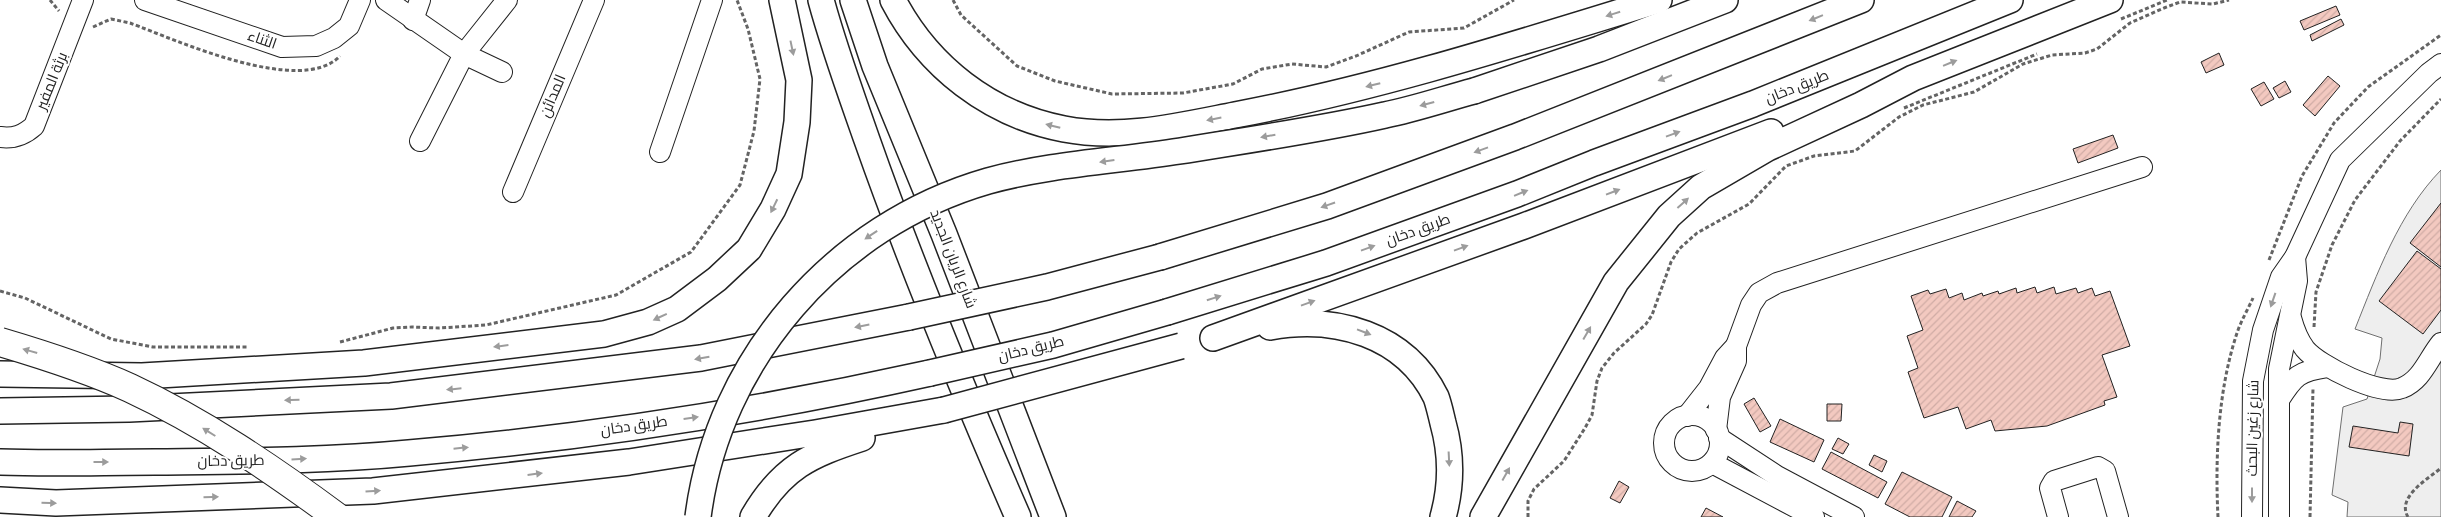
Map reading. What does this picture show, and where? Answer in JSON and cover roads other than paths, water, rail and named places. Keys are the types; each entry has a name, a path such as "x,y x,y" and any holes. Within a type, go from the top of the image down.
{"highway":[{"path":"0,342 54,358 130,388 231,445 289,482 337,517"}],"main road":[{"path":"0,374 142,376 364,363 604,334 648,322 677,309 717,279 749,249 773,209 788,174 797,122 799,80 782,0"},
{"path":"821,0 832,42 890,204 962,389 1018,517"},
{"name":"شارع الريان الجديد","path":"853,0 875,66 944,234 1053,517"},
{"path":"893,0 909,28 942,67 966,87 990,103 1030,120 1065,129 1109,133 1155,130 1269,109 1373,85 1460,61 1659,0"},
{"path":"698,517 707,468 722,420 752,363 779,322 801,296 851,249 918,208 989,181 1039,170 1178,152 1386,115 1474,91 1599,49 1725,0"},
{"path":"0,411 129,409 391,396 701,358 910,317 1047,287 1160,257 1327,206 1515,137 1861,0"},
{"name":"طريق دخان","path":"0,462 268,461 408,453 553,438 837,394 1052,345 1326,263 1517,194 1594,163 1762,101 2010,0"},
{"path":"1213,338 1524,226 1913,78 2111,11"},
{"path":"1482,517 1616,282 1669,216 1702,187 1731,168 1768,148 1861,105 1913,78"},
{"path":"753,517 773,488 799,463 838,446 939,411 1213,338 1275,326 1329,324 1364,332 1389,345 1424,376 1436,399 1448,440 1450,458 1448,499 1443,517"},
{"path":"962,389 999,517"},
{"path":"1008,404 1032,445 1068,517"},
{"path":"0,500 56,503 372,492 629,462 939,411"}],"street":[{"name":"برثة المفير","path":"0,136 16,137 26,134 34,126 83,0"},
{"name":"الثناء","path":"145,0 282,47 316,46 334,38 349,26 360,0"},
{"path":"386,0 464,54 502,72"},
{"path":"413,20 420,0"},
{"path":"420,141 464,54 507,0"},
{"name":"المدائن","path":"514,192 594,0"},
{"path":"660,152 712,0"},
{"name":"شارع زغين البحث","path":"2252,517 2253,382 2263,330 2281,277 2295,257 2340,160 2429,72 2441,64"},
{"path":"1736,346 1736,361 1720,397 1717,455 1712,463 1697,471 1688,471 1680,468 1667,456 1664,440 1667,431 1672,424 1687,416 1709,388 1725,358 1736,346 1759,292 1777,283 2142,167"},
{"name":"شارع زغين البحث","path":"2279,517 2279,369 2291,318 2297,281 2295,257"},
{"path":"2291,318 2300,341 2319,364 2382,388 2400,390 2414,382 2441,343"},
{"path":"2279,400 2300,374 2319,364"},
{"path":"1687,416 1704,418 1718,434 1777,476 1854,517"},
{"path":"1712,463 1814,517"},
{"path":"2058,517 2050,488 2054,481 2098,467 2105,471 2118,517"}]}
